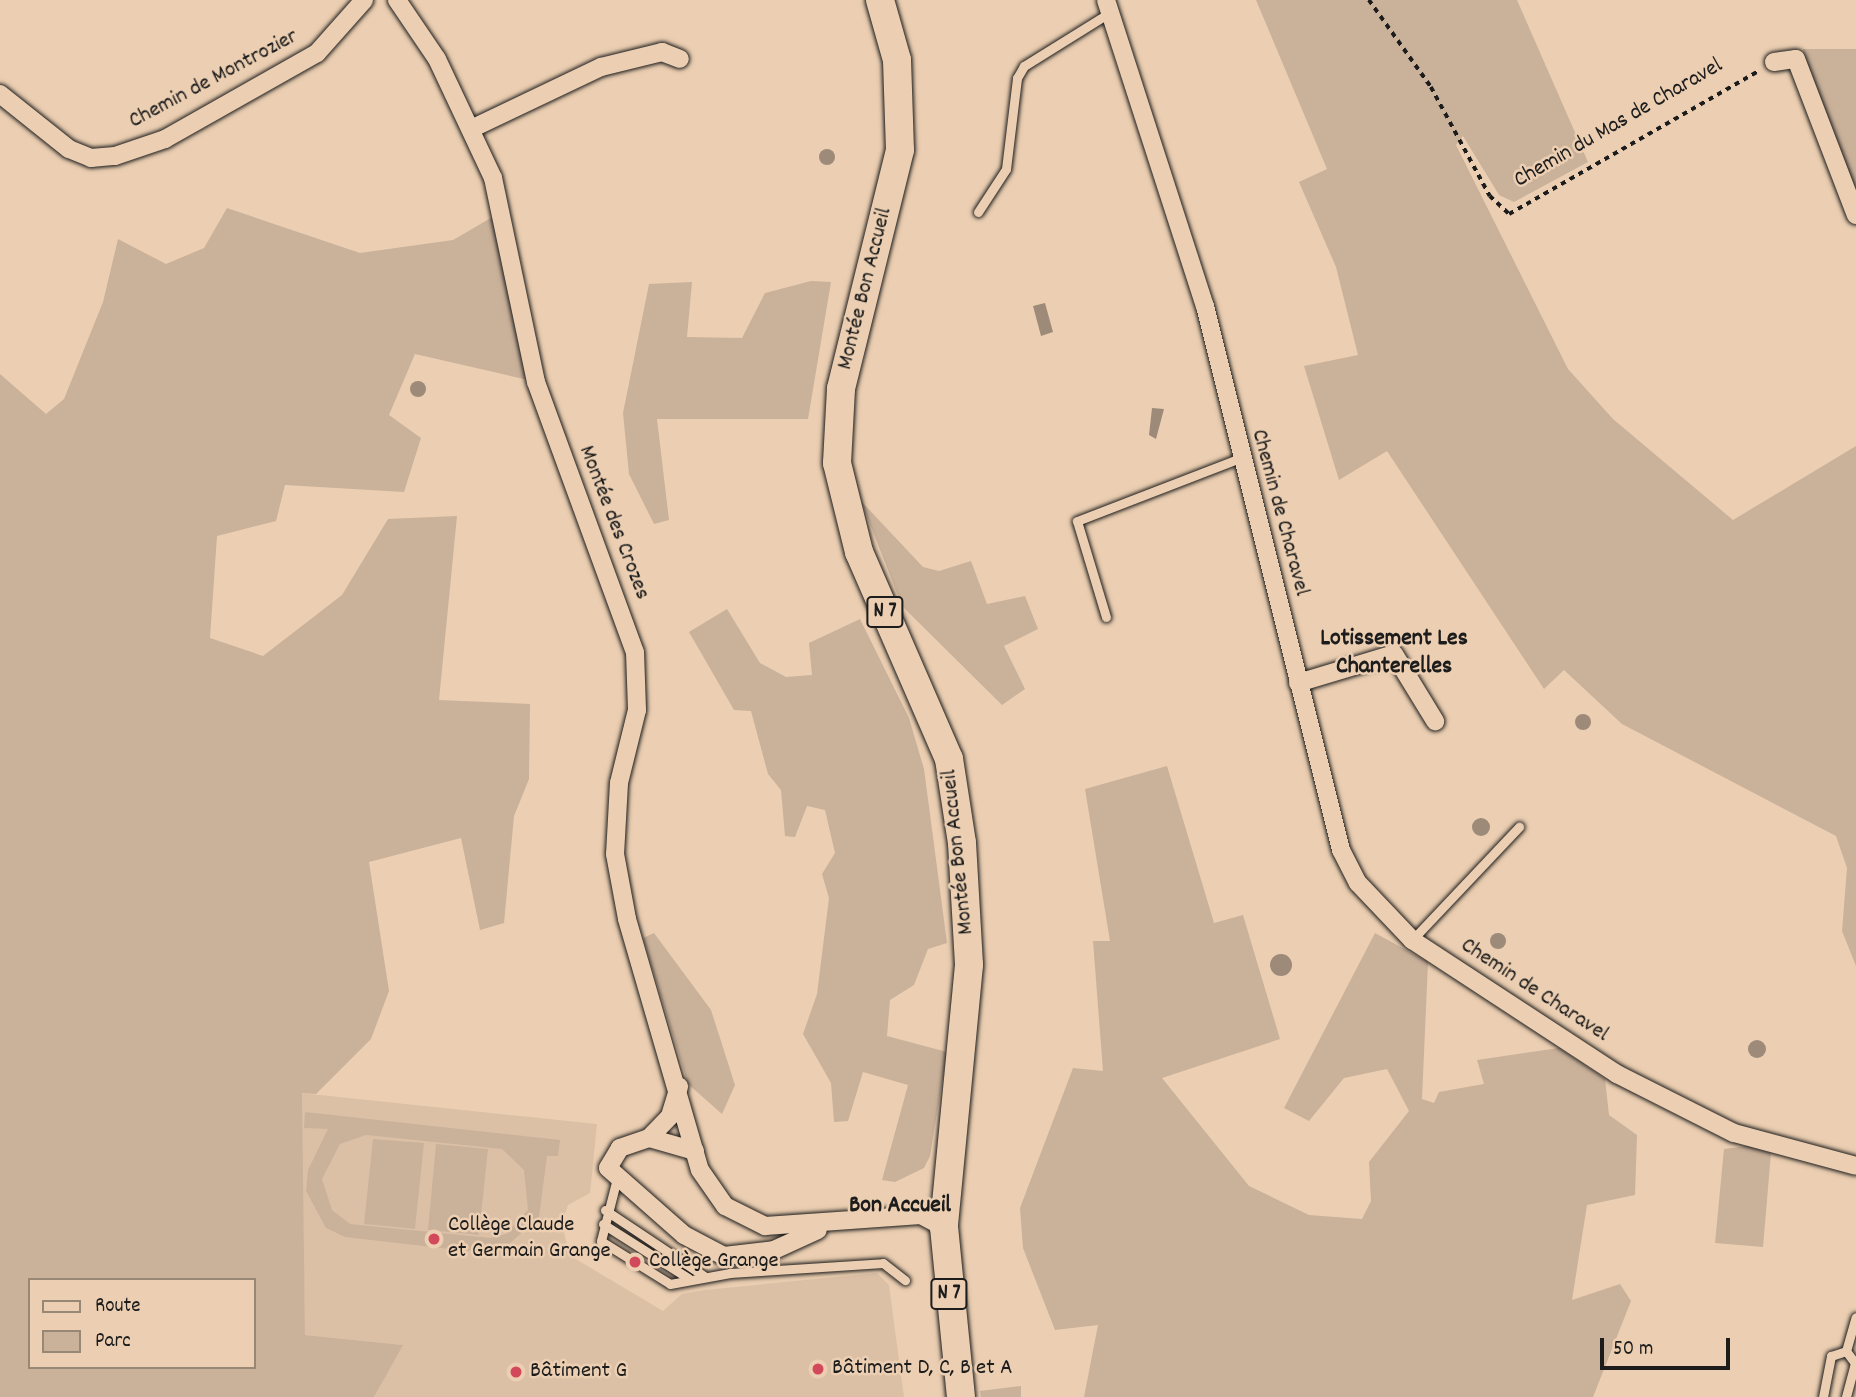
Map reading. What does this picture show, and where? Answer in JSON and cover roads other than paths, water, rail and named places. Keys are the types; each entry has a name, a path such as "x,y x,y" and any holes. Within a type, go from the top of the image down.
{"main road":[{"name":"Montée Bon Accueil","path":"880,0 897,60 900,150 841,389 838,463 859,552 948,759 962,843 969,965 944,1227 961,1397"}],"street":[{"name":"Chemin de Montrozier","path":"0,94 69,149 91,158 115,156 164,139 317,53 364,0"},
{"name":"Montée des Crozes","path":"397,0 473,128 500,200 536,382 635,652 637,710 619,783 615,854 627,919 679,1083 695,1151 705,1180 738,1216 765,1226 825,1227 921,1216 944,1227"},
{"name":"Chemin de Charavel","path":"1107,7 1205,306 1240,458 1341,850 1370,899 1412,940 1548,1032 1703,1119 1856,1166"},
{"path":"473,128 601,67 662,52 680,59"},
{"path":"1774,62 1796,59 1856,215"},
{"path":"1298,683 1394,654 1435,721"},
{"path":"616,1182 608,1168 614,1154 649,1138 670,1116 679,1083"},
{"path":"649,1138 695,1151"},
{"name":"Montée des Crozes","path":"616,1182 684,1235 724,1256 774,1250 825,1227"}],"lane":[{"path":"978,212 1006,169 1017,78 1024,66 1107,7"},
{"path":"1106,618 1077,521 1240,458"},
{"path":"1412,940 1519,827"},
{"path":"616,1182 605,1210 601,1241 670,1284 704,1276 883,1263 905,1280"},
{"path":"605,1210 704,1276"},
{"path":"603,1224 688,1278"},
{"path":"1846,1351 1856,1317"},
{"path":"1823,1397 1831,1356 1846,1351"},
{"path":"1846,1351 1855,1363 1846,1397"}],"place":[{"name":"Collège Claude et Germain Grange","path":"434,1239"},
{"name":"Collège Grange","path":"635,1262"},
{"name":"Bâtiment D, C, B et A","path":"818,1369"},
{"name":"Bâtiment G","path":"516,1372"}],"district":[{"name":"Lotissement Les Chanterelles","path":"1394,654"},
{"name":"Bon Accueil","path":"900,1207"}]}
